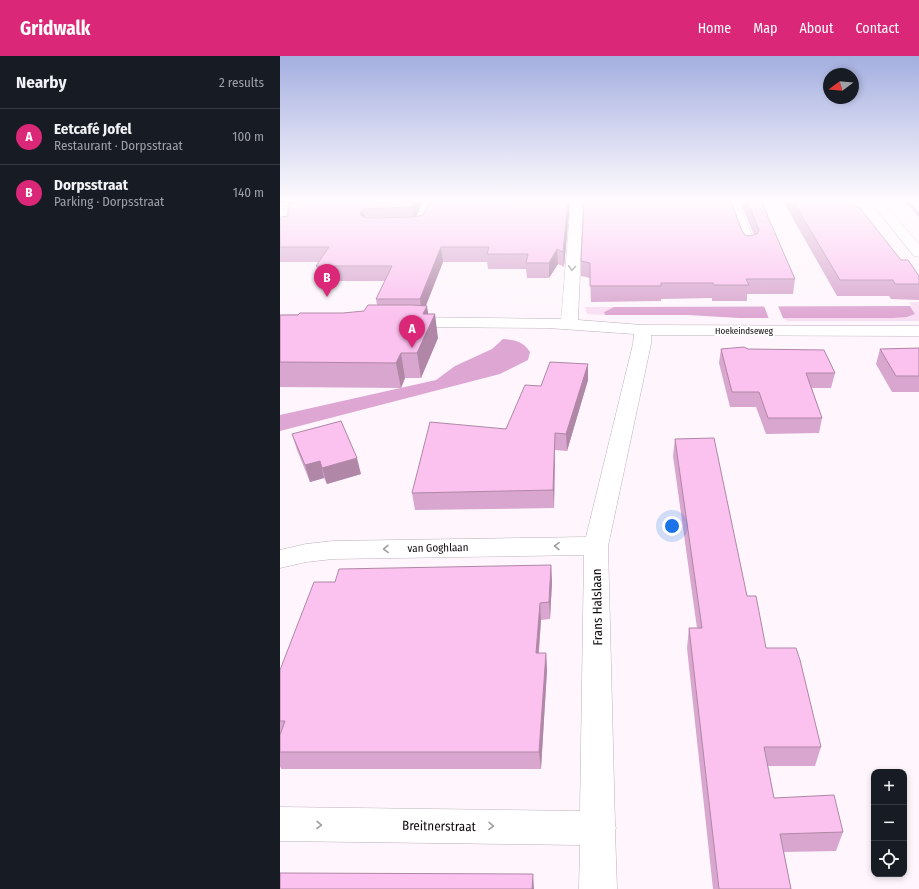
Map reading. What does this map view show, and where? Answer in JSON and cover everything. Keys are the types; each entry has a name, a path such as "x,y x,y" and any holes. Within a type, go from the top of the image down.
{"street":[{"path":"569,325 574,240"},
{"path":"747,240 749,245"},
{"path":"908,240 919,253"},
{"name":"Hoekeindseweg","path":"388,322 526,322 642,330 919,331"},
{"name":"Frans Halslaan","path":"598,889 599,828 596,546 642,344 642,330"},
{"name":"van Goghlaan","path":"280,560 306,553 333,550 596,546"},
{"name":"Breitnerstraat","path":"280,824 599,828"}],"shaded area":[{"path":"909,302 919,302 919,321 788,321 782,318 907,317 915,314"},
{"path":"910,306 915,314 907,317 893,318 739,318 688,315 605,315 604,312 614,307"},
{"path":"585,307 614,307 604,312 605,315 587,314"},
{"path":"503,339 515,341 525,345 530,352 528,360 500,374 280,431 280,415 436,380 455,366 492,349"}],"pier":[{"path":"764,306 778,306 783,318 769,319"}],"building":[{"path":"280,240 564,240 563,252 557,249 549,263 526,263 528,254 487,254 489,247 441,247 420,299 376,299 392,266 316,266 329,247 280,247"},
{"path":"582,240 778,240 795,279 746,279 749,285 661,283 661,286 590,286 590,263 581,261"},
{"path":"816,240 885,240 901,260 908,260 919,276 919,284 895,284 893,280 840,280"},
{"path":"368,305 427,306 423,314 435,314 417,353 401,353 396,363 280,362 280,315 364,311"},
{"path":"744,347 748,349 824,350 835,373 806,373 822,418 768,418 759,392 732,392 721,349"},
{"path":"919,348 919,376 896,376 880,349"},
{"path":"550,362 588,364 566,434 555,433 553,490 412,493 430,422 506,429 525,385 541,386"},
{"path":"341,421 357,458 322,468 320,461 305,465 292,434"},
{"path":"714,438 747,596 756,596 766,648 796,648 821,747 764,747 774,798 834,795 843,832 780,834 791,889 719,889 689,628 702,628 675,439"},
{"path":"551,565 549,602 540,603 536,653 546,653 539,752 280,752 280,735 285,721 280,721 280,670 314,582 335,582 339,569"},
{"path":"280,873 533,874 532,889 280,889"}],"place":[{"name":"Dorpsstraat","path":"327,297"},
{"name":"Eetcafé Jofel","path":"412,348"}]}
